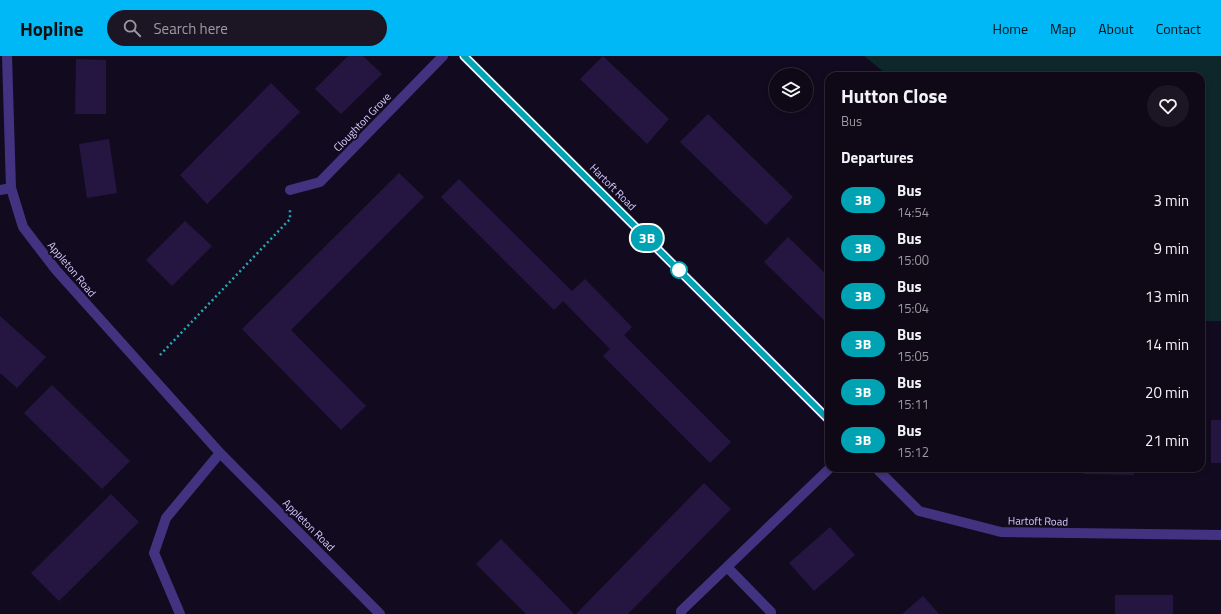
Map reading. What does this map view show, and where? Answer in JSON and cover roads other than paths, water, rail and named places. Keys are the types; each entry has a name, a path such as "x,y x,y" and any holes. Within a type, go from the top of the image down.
{"street":[{"name":"Appleton Road","path":"7,56 11,188 23,227 56,270 220,453 380,614"},
{"name":"Cloughton Grove","path":"290,190 320,182 443,56"},
{"name":"Hartoft Road","path":"464,56 825,416"},
{"path":"0,190 11,188"},
{"path":"180,614 154,553 166,518 220,453"},
{"path":"681,614 681,611 728,568 826,472"},
{"name":"Hartoft Road","path":"880,472 919,511 1001,532 1221,535"},
{"path":"728,568 771,612 771,614"}]}
